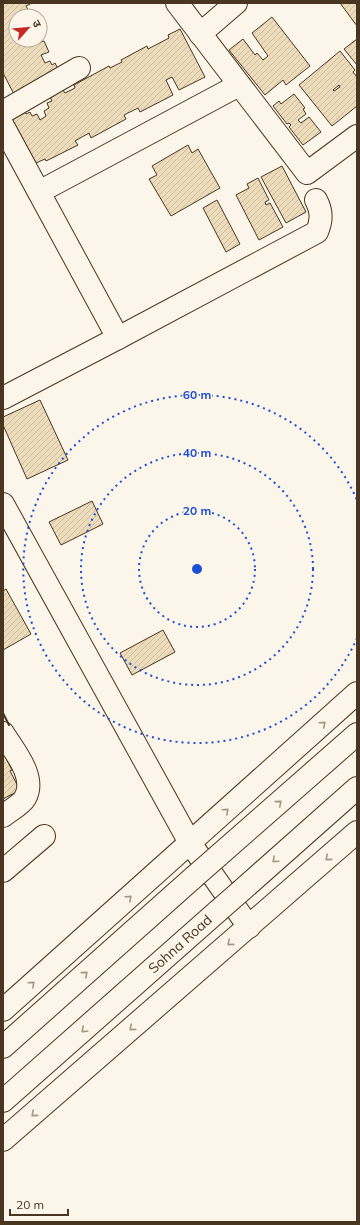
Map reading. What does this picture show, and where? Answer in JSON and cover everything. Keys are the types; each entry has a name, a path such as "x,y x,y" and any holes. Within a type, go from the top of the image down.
{"main road":[{"path":"177,3 307,173 357,136"},
{"path":"200,34 236,3"},
{"path":"3,112 79,68"},
{"path":"38,192 239,85"},
{"path":"3,126 118,338"},
{"path":"3,398 317,232 321,221 320,208 316,200"},
{"path":"3,504 190,843 248,927"},
{"path":"3,1010 357,693"},
{"path":"3,733 27,773 29,787 24,800 3,816"},
{"path":"3,1046 357,734"},
{"name":"Sohna Road","path":"3,1101 357,788"},
{"path":"3,1140 357,832"},
{"path":"3,871 44,836"}],"building":[{"path":"3,3 32,3 26,6 27,8 8,8 8,48 47,48 49,52 41,55 45,63 50,61 52,65 55,63 61,75 16,98 3,73"},
{"path":"340,3 357,3 357,26"},
{"path":"272,17 310,66 286,85 283,80 265,95 229,50 243,39 255,55 257,53 263,60 268,56 252,33"},
{"path":"180,29 205,77 179,90 172,77 166,80 173,95 140,112 138,108 124,115 126,119 91,138 89,133 75,141 78,145 46,161 45,159 36,163 11,117 24,110 26,114 30,112 32,116 37,114 40,120 46,116 44,111 49,108 47,103 52,101 50,97 63,90 65,93 75,88 74,85 109,66 110,68 122,62 121,60 147,46 148,49 169,38 168,35"},
{"path":"357,39 357,65 344,49"},
{"path":"340,51 355,70 353,72 357,77 357,106 332,126 299,85","holes":["339,85 340,87 334,91 333,90"]},
{"path":"294,94 305,108 303,109 306,114 298,120 301,123 309,117 321,132 303,145 289,127 291,125 289,123 287,124 273,106 279,101 281,104"},
{"path":"188,145 192,153 198,149 220,188 171,216 149,179 157,175 152,166"},
{"path":"282,166 306,212 286,223 261,177"},
{"path":"258,178 269,200 265,202 266,205 270,203 283,227 259,240 236,195 249,188 247,184"},
{"path":"217,200 240,244 226,252 203,208"},
{"path":"40,400 68,460 27,479 3,425 3,417"},
{"path":"92,501 103,524 61,545 49,522"},
{"path":"6,589 31,634 3,650 3,591"},
{"path":"163,630 175,652 132,675 120,653"},
{"path":"3,752 12,770 10,771 20,790 3,799"}],"wall":[{"path":"3,713 9,725"}]}
